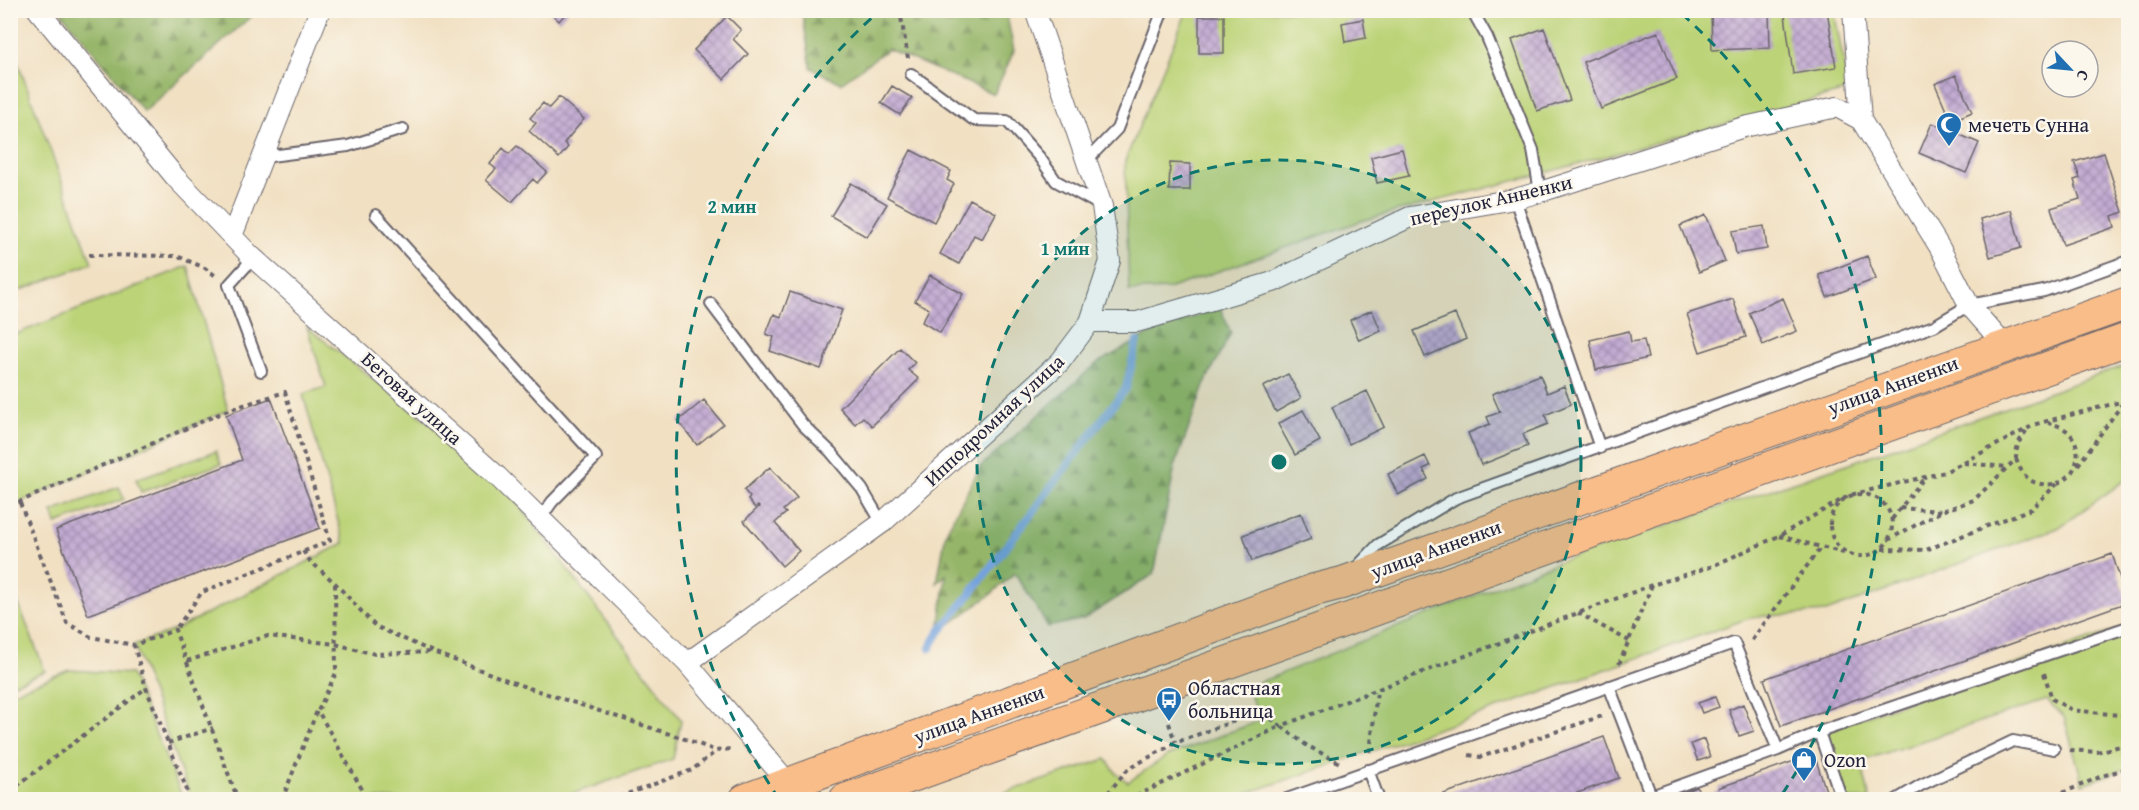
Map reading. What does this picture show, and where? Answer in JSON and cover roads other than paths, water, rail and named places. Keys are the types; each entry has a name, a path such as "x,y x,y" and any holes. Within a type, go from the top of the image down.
{"main road":[{"name":"улица Анненки","path":"745,800 1303,594 1342,583 2128,303"},
{"name":"улица Анненки","path":"845,800 2128,339"}],"street":[{"name":"Беговая улица","path":"38,10 176,178 250,255 498,477 687,663 789,783"},
{"path":"232,236 320,10"},
{"name":"Ипподромная улица","path":"687,663 882,523 1060,362 1090,322 1110,261 1102,206 1035,10"},
{"path":"1853,10 1861,120 1940,248 1969,305 2005,345"},
{"name":"переулок Анненки","path":"1090,322 1137,322 1159,316 1273,282 1410,217 1515,199 1744,127 1837,107 1861,120"}],"lane":[{"path":"1087,160 1117,129 1163,10"},
{"path":"1472,10 1487,37 1533,150 1540,192"},
{"path":"911,74 974,120 1007,121 1040,158 1056,182 1102,206"},
{"path":"263,157 348,146 403,129"},
{"path":"1515,199 1600,448"},
{"path":"376,215 596,457 552,502 540,519"},
{"path":"250,255 247,265 229,285 261,371"},
{"path":"1342,583 1378,544 1456,498 1934,326 1969,305 2044,291 2128,261"},
{"path":"711,304 803,425 831,452 862,489 882,523"},
{"path":"1609,687 1646,798 1778,750 1819,732 2128,627"},
{"path":"1284,800 1734,643 1778,750"},
{"path":"1819,732 1842,800"},
{"path":"1896,800 1921,785 2013,741 2054,749"},
{"path":"1364,772 1378,800"}],"waterway":[{"path":"930,648 939,632 1126,388 1137,341"}],"place":[{"name":"мечеть Сунна","path":"1949,148"},
{"name":"Областная больница","path":"1169,723"},
{"name":"Ozon","path":"1804,783"}]}
